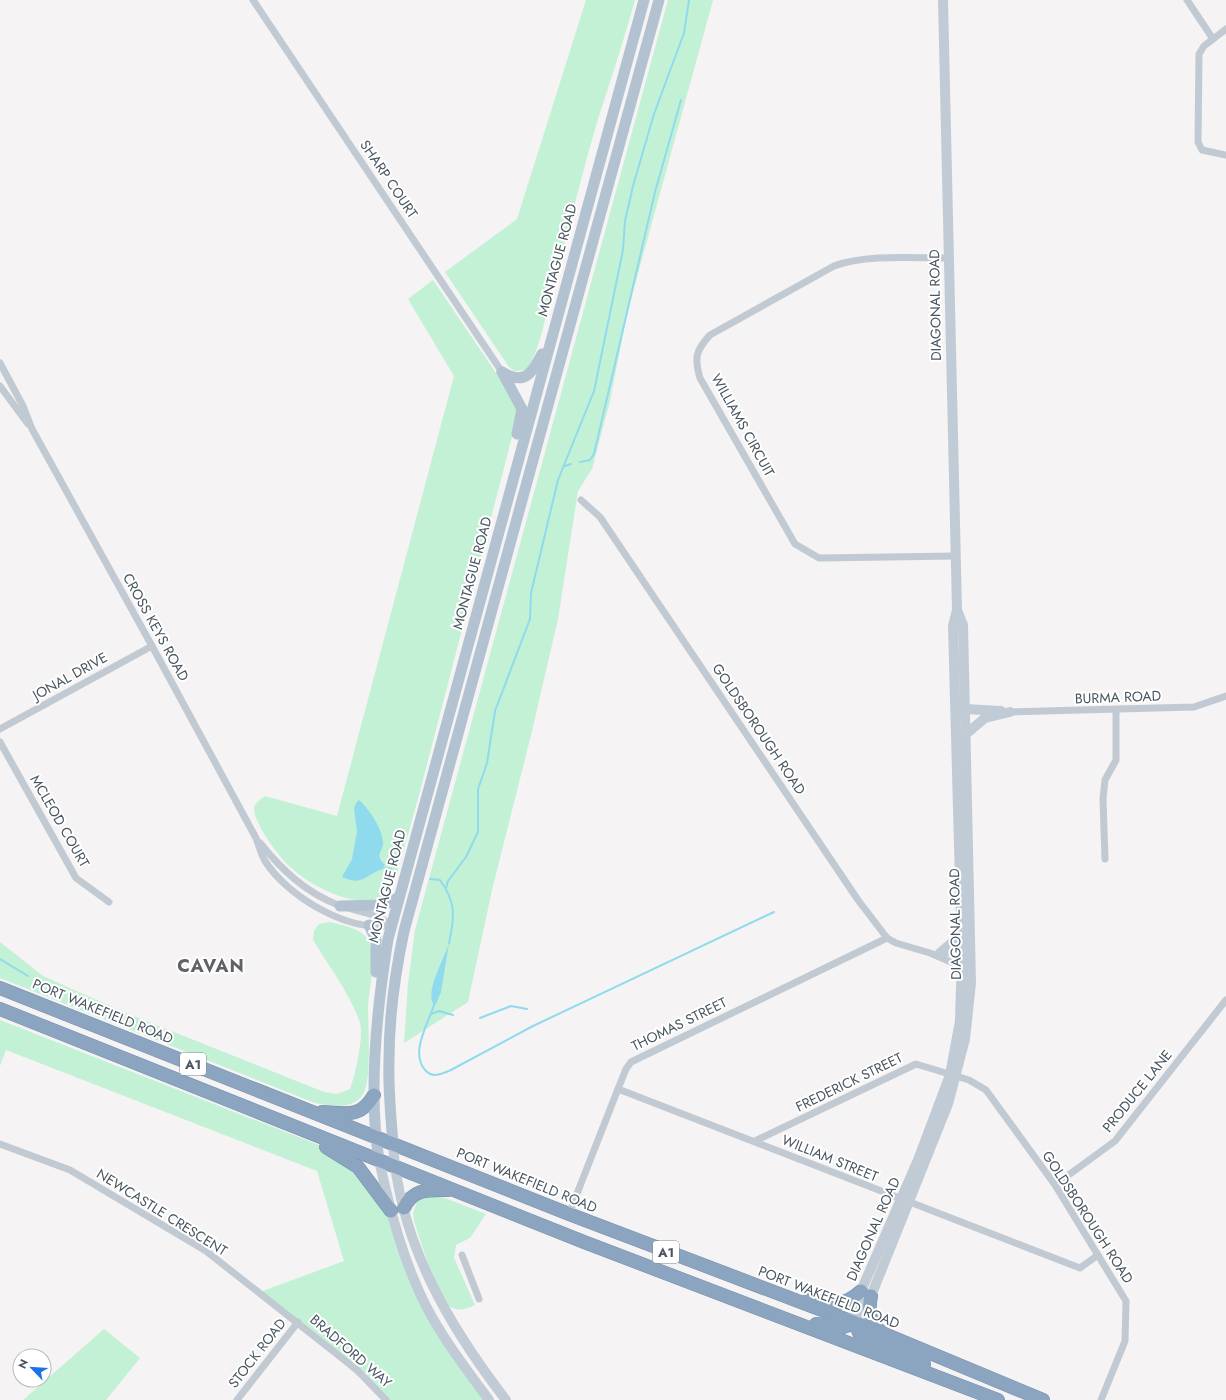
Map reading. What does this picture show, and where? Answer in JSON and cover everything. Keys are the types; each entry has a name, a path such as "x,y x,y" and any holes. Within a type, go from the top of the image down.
{"highway":[{"name":"PORT WAKEFIELD ROAD","path":"0,988 653,1247 882,1333 1043,1400"},
{"name":"A1","path":"0,1009 668,1275 998,1400"},
{"path":"310,1111 358,1112 368,1106 374,1095"},
{"path":"277,1120 349,1160 365,1175 391,1211"},
{"path":"404,1208 409,1198 417,1192 456,1190"},
{"path":"569,1214 568,1223 584,1242"},
{"path":"653,1247 673,1262 673,1266 668,1275"},
{"path":"764,1289 834,1303 847,1302 866,1294 869,1314 874,1326 882,1333"},
{"path":"790,1320 843,1328 855,1323 859,1333 866,1339 906,1354 966,1387"}],"main road":[{"name":"MONTAGUE ROAD","path":"379,1160 376,1137 374,1095 381,981 398,897 644,0"},
{"name":"MONTAGUE ROAD","path":"393,1144 389,1062 390,1023 396,971 404,931 658,0"},
{"path":"502,372 514,377 521,378 528,376 536,366 554,327"},
{"path":"502,372 522,409 516,440 511,485"},
{"path":"396,971 397,948 392,925 400,918 425,852"},
{"path":"340,906 384,905 398,897"},
{"path":"369,925 374,934 377,950 374,1004 378,1035"}],"street":[{"name":"SHARP COURT","path":"253,0 502,372"},
{"name":"DIAGONAL ROAD","path":"855,1323 860,1318 866,1294 905,1201 927,1138 953,1076 966,1039 971,983 962,934 955,731 953,626 957,610 943,0"},
{"path":"1187,0 1213,39"},
{"path":"1226,29 1204,46 1199,54 1198,142 1202,150 1226,155"},
{"name":"WILLIAMS CIRCUIT","path":"948,258 861,260 846,262 834,266 710,335 703,343 697,354 697,366 700,378 795,544 820,558 956,556"},
{"name":"CROSS KEYS ROAD","path":"0,363 23,406 32,428 256,838 264,860 296,894 331,914 369,925 382,927 392,925"},
{"name":"CROSS KEYS ROAD","path":"0,386 32,428"},
{"name":"GOLDSBOROUGH ROAD","path":"581,500 600,517 858,900 887,938 896,943 935,953 966,958"},
{"name":"DIAGONAL ROAD","path":"957,610 964,625 966,734 966,958"},
{"name":"JONAL DRIVE","path":"0,729 152,646"},
{"name":"BURMA ROAD","path":"1010,712 1194,707 1226,696"},
{"path":"955,731 965,709 1010,712"},
{"path":"1105,859 1103,798 1105,780 1116,760 1116,710"},
{"path":"966,734 985,718 1010,712"},
{"name":"MCLEOD COURT","path":"0,742 76,878 109,902"},
{"name":"CROSS KEYS ROAD","path":"256,838 293,879 315,894 340,906 380,917 392,925"},
{"path":"935,953 962,934"},
{"name":"THOMAS STREET","path":"569,1214 618,1088 626,1069 631,1062 887,938"},
{"name":"PRODUCE LANE","path":"1054,1185 1115,1141 1226,1000"},
{"name":"FREDERICK STREET","path":"755,1142 916,1064 953,1076"},
{"name":"GOLDSBOROUGH ROAD","path":"953,1076 969,1080 986,1090 1054,1185 1126,1301 1125,1341 1101,1400"},
{"name":"WILLIAM STREET","path":"618,1088 1080,1268 1098,1255"},
{"name":"NEWCASTLE CRESCENT","path":"0,1144 70,1170 206,1251 298,1322"},
{"path":"393,1144 394,1166 404,1208 424,1266 440,1303 478,1363 506,1400"},
{"path":"379,1160 391,1211 417,1286 437,1325 489,1400"},
{"path":"462,1255 479,1299"},
{"name":"STOCK ROAD","path":"237,1400 298,1322"},
{"name":"BRADFORD WAY","path":"298,1322 357,1370 386,1400"},
{"path":"437,1325 453,1325"}],"green space":[{"path":"586,0 635,0 592,139 540,338 532,360 526,370 514,371 509,367 445,272 517,219"},
{"path":"668,0 713,0 627,314 610,401 592,469 578,491 558,619 531,735 492,890 468,1002 404,1043 408,984 415,930"},
{"path":"433,280 517,404 519,410 419,795 396,877 386,897 359,901 333,894 295,872 285,862 262,831 255,815 254,807 256,803 265,796 337,816 454,376 408,299"},
{"path":"330,922 356,930 365,936 371,947 373,964 368,1006 368,1077 363,1094 354,1103 348,1105 334,1106 315,1103 0,978 0,942 43,976 126,1013 324,1092 337,1094 350,1089 358,1056 361,1029 356,1012 351,1002 339,980 313,940 314,931 319,924"},
{"path":"0,1020 334,1151 391,1211 417,1286 489,1400 386,1400 260,1292 344,1261 317,1171 6,1050 0,1066"},
{"path":"427,1197 442,1197 486,1214 470,1238 456,1245 454,1258 475,1305 465,1309 454,1309 447,1304 433,1277 424,1252 414,1221 413,1213 417,1201"},
{"path":"104,1329 140,1358 106,1400 23,1400 37,1388 52,1388 52,1375"}],"water":[{"path":"359,800 367,808 378,825 383,842 380,858 385,865 383,869 364,879 355,881 342,877 352,859 357,832 354,808"},
{"path":"449,943 441,992 436,1004 434,1005 432,999 433,983"}],"waterway":[{"path":"446,888 448,881 466,857 478,832 478,789 487,763 495,711 530,619 531,593 558,480 594,391 623,250 625,221 633,186 654,114 684,33 689,0"},
{"path":"580,462 590,460 594,454 655,192 681,100"},
{"path":"565,466 571,464"},
{"path":"385,868 391,869"},
{"path":"430,879 440,880 449,895 453,910 449,943"},
{"path":"434,1005 424,1030 419,1048 421,1064 426,1071 434,1075 449,1071 533,1026 774,912"},
{"path":"0,959 28,976"},
{"path":"480,1018 511,1006 527,1009"},
{"path":"431,1014 439,1011 453,1015"}],"district":[{"name":"CAVAN","path":"211,966"}]}
